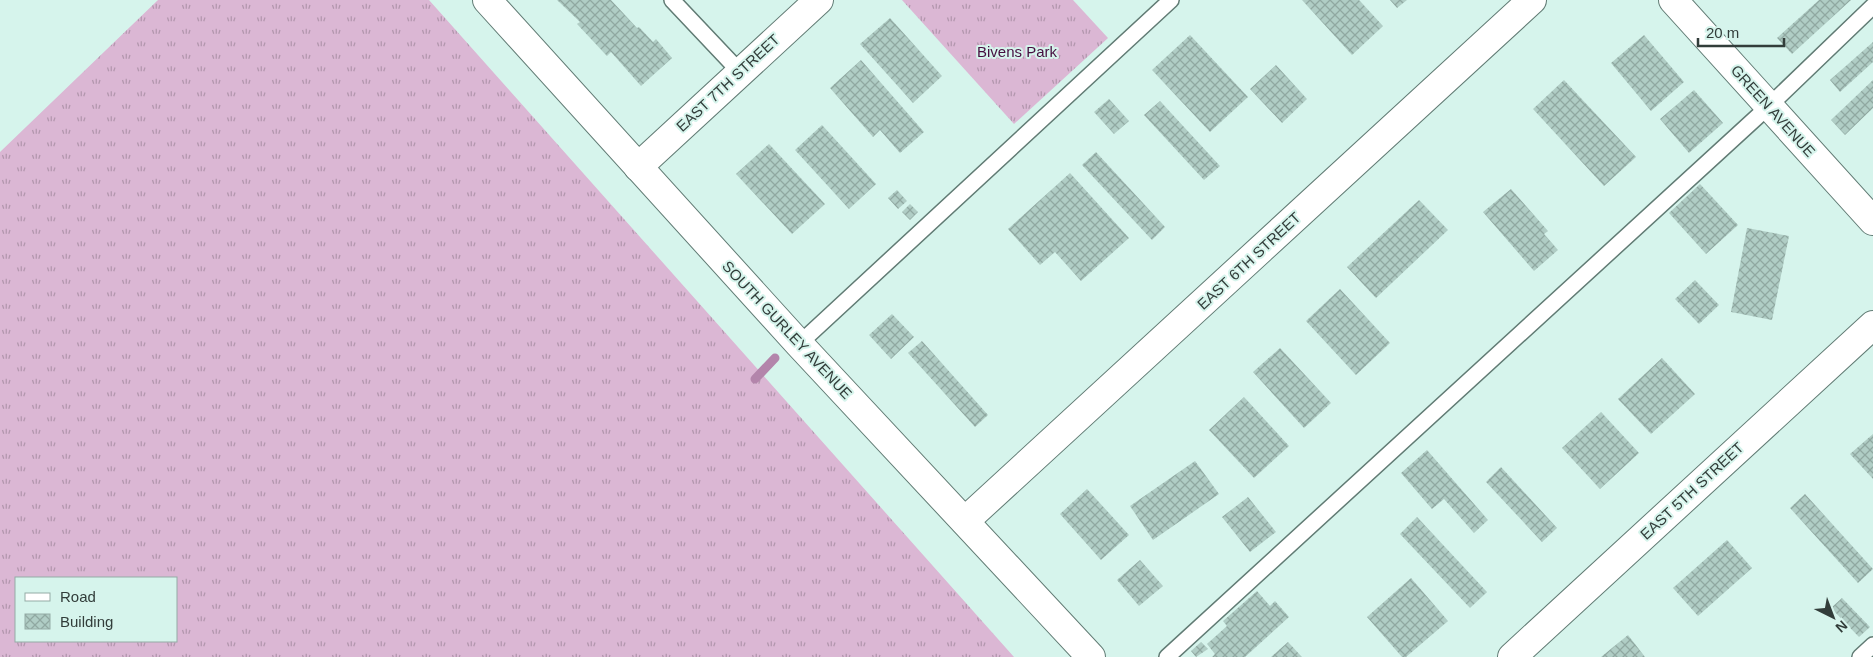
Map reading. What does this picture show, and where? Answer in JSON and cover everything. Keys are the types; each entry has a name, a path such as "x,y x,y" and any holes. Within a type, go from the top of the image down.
{"street":[{"name":"SOUTH GURLEY AVENUE","path":"487,0 799,344 1091,657"},
{"name":"EAST 7TH STREET","path":"638,167 819,0"},
{"name":"EAST 6TH STREET","path":"966,522 1532,0"},
{"name":"GREEN AVENUE","path":"1673,0 1873,221"},
{"name":"EAST 5TH STREET","path":"1512,657 1873,325"}],"lane":[{"path":"672,0 740,72"},
{"path":"799,344 1171,0"},
{"path":"1166,657 1769,106 1873,6"},
{"path":"1860,657 1873,645"}],"green space":[{"path":"158,0 429,0 1014,657 0,657 0,152"},
{"name":"Bivens Park","path":"902,0 1073,0 1108,38 1014,124"}],"building":[{"path":"557,0 611,0 653,42 656,39 672,58 641,86 611,52 607,56 577,24 580,22"},
{"path":"1302,0 1359,0 1383,26 1352,55"},
{"path":"1390,0 1407,0 1397,8"},
{"path":"1819,0 1851,0 1792,54 1777,38"},
{"path":"890,18 942,76 913,103 860,44"},
{"path":"1190,35 1248,97 1210,132 1152,70"},
{"path":"1644,35 1684,82 1651,111 1611,63"},
{"path":"1873,42 1873,62 1840,92 1830,80"},
{"path":"861,60 924,132 900,153 880,130 873,137 830,88"},
{"path":"1276,65 1307,99 1282,123 1250,89"},
{"path":"1564,80 1636,157 1604,186 1533,109"},
{"path":"1873,80 1873,108 1845,135 1831,120"},
{"path":"1694,90 1723,123 1689,153 1660,119"},
{"path":"1109,99 1129,121 1114,134 1094,112"},
{"path":"1160,101 1220,166 1204,180 1144,115"},
{"path":"822,125 876,184 849,209 795,150"},
{"path":"769,144 825,204 792,234 736,174"},
{"path":"1096,152 1165,227 1152,240 1082,165"},
{"path":"1070,173 1129,238 1081,281 1055,252 1040,265 1008,229"},
{"path":"1700,184 1738,225 1706,254 1669,213"},
{"path":"1511,189 1548,231 1544,234 1558,250 1534,271 1483,212"},
{"path":"897,190 907,201 898,209 888,198"},
{"path":"1419,200 1448,230 1376,298 1347,267"},
{"path":"910,204 918,212 910,220 902,212"},
{"path":"1747,228 1789,236 1772,320 1731,312"},
{"path":"1695,280 1719,305 1699,324 1675,299"},
{"path":"1340,289 1390,343 1356,375 1306,321"},
{"path":"892,314 914,337 891,359 869,335"},
{"path":"922,341 988,415 975,427 908,353"},
{"path":"1280,348 1331,403 1304,428 1253,372"},
{"path":"1662,358 1695,394 1651,434 1618,399"},
{"path":"1244,397 1289,446 1254,478 1209,430"},
{"path":"1601,412 1639,453 1600,489 1562,448"},
{"path":"1873,434 1873,479 1850,454"},
{"path":"1427,450 1488,520 1474,533 1444,499 1432,509 1401,473"},
{"path":"1195,461 1219,494 1153,540 1130,506"},
{"path":"1501,467 1557,528 1542,542 1486,482"},
{"path":"1087,489 1129,535 1101,560 1060,514"},
{"path":"1805,494 1873,569 1858,583 1790,508"},
{"path":"1248,497 1276,532 1250,552 1222,517"},
{"path":"1417,517 1487,592 1470,608 1400,534"},
{"path":"1727,540 1752,568 1698,616 1673,588"},
{"path":"1140,560 1163,586 1139,606 1117,580"},
{"path":"1411,578 1448,621 1406,657 1402,657 1367,617"},
{"path":"1257,591 1270,606 1275,601 1289,617 1245,657 1212,657 1215,654 1207,644 1227,626 1223,621"},
{"path":"1842,598 1870,627 1859,637 1831,608"},
{"path":"1628,635 1645,657 1601,657"},
{"path":"1201,642 1208,649 1196,657 1191,651"},
{"path":"1288,642 1302,657 1271,657"}],"waterway":[{"path":"755,379 775,358"}]}
